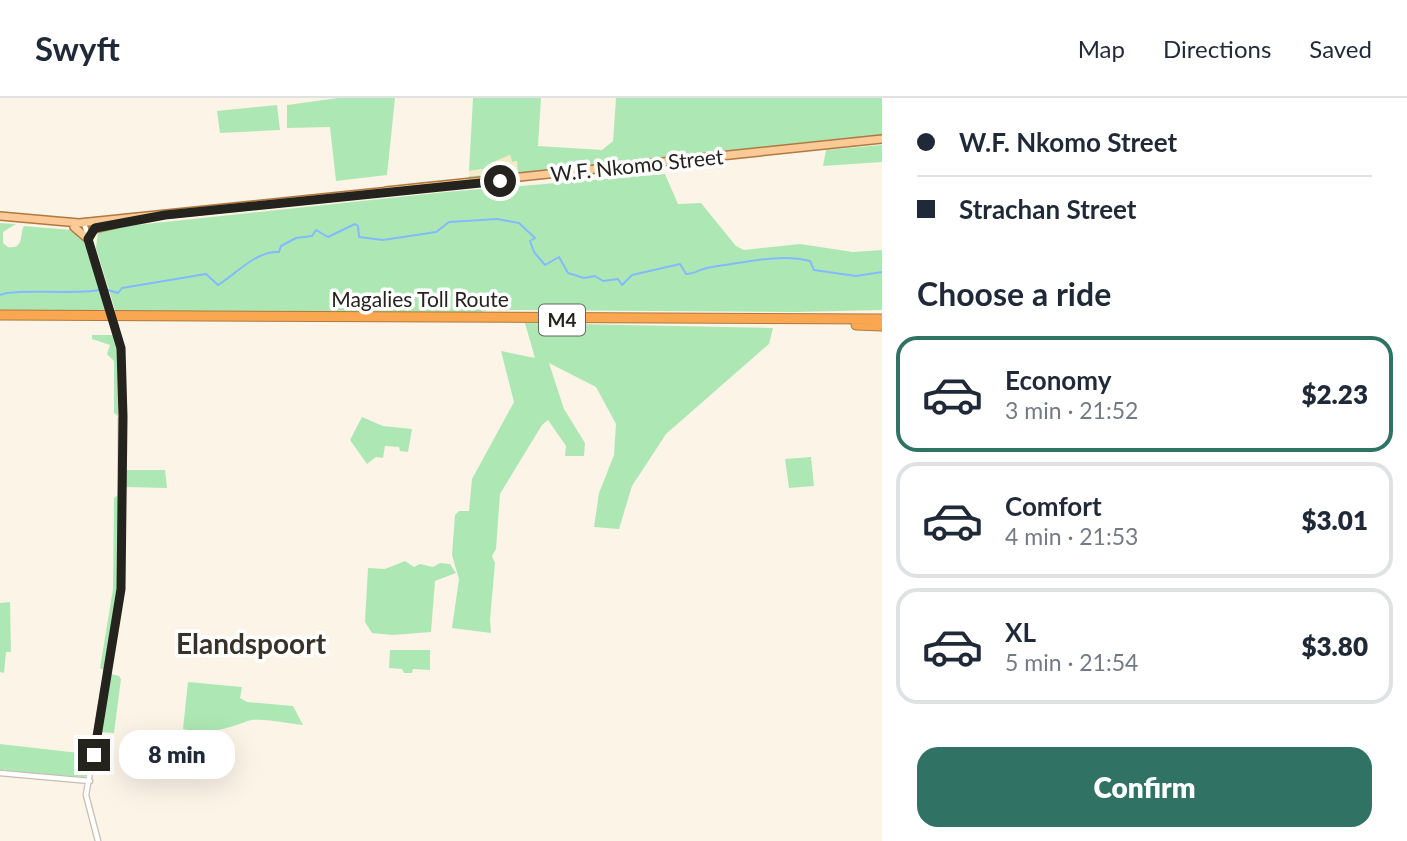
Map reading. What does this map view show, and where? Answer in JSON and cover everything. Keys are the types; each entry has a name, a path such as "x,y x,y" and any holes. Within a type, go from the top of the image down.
{"highway":[{"name":"Magalies Toll Route","path":"0,316 882,321"}],"main road":[{"name":"W.F. Nkomo Street","path":"0,218 74,227 386,191 882,140"},
{"name":"W.F. Nkomo Street","path":"0,218 84,225 115,224 165,215"},
{"path":"74,227 88,239 93,229 115,224"}],"street":[{"path":"84,225 115,325 122,359 121,589 86,800 99,841"},
{"path":"0,773 89,780"}],"green space":[{"path":"338,98 395,98 387,175 336,181 330,127 287,128 287,105"},
{"path":"473,98 541,98 538,146 602,150 613,141 616,98 882,98 882,137 836,139 469,180 469,176 513,172 517,161 512,162 510,156 490,168 469,171"},
{"path":"277,105 280,130 220,133 217,111"},
{"path":"882,145 882,162 823,166 826,150"},
{"path":"665,174 678,204 701,203 736,246 744,250 800,244 853,252 882,250 882,310 489,310 469,315 246,311 116,313 96,248 98,232 127,226 446,192"},
{"path":"0,223 16,224 3,232 3,243 8,247 19,244 24,226 72,230 84,238 109,313 0,313"},
{"path":"525,323 773,328 769,344 666,434 632,486 619,529 594,527 599,493 614,455 616,424 596,387 549,363 564,409 585,443 584,456 565,456 566,446 548,420 542,425 500,494 496,549 492,556 495,563 491,633 452,628 459,579 452,555 455,515 459,511 469,511 472,479 514,402 501,351 535,358"},
{"path":"92,335 116,335 121,364 118,416 114,413 114,361 107,354 110,345 92,339"},
{"path":"362,417 383,426 412,429 408,452 400,451 399,447 385,446 383,458 376,457 367,464 350,440"},
{"path":"811,457 814,486 789,488 785,459"},
{"path":"124,470 165,470 167,488 126,487"},
{"path":"118,495 119,585 104,670 100,668 113,589 114,498"},
{"path":"405,561 414,567 420,564 433,567 440,563 450,564 456,573 435,581 431,632 393,635 372,633 365,622 368,568 385,569"},
{"path":"10,602 11,652 6,652 4,673 0,672 0,603"},
{"path":"390,650 430,650 430,670 413,669 412,673 404,673 402,669 389,668"},
{"path":"111,674 121,679 114,733 99,732"},
{"path":"188,682 242,687 240,698 247,702 293,706 303,725 253,720 216,730 183,729"},
{"path":"0,744 88,754 91,756 88,774 84,777 6,771 6,768 5,771 0,771"}],"sand":[{"path":"510,155 512,162 517,161 518,173 469,176 469,171 490,168 493,162"}],"waterway":[{"path":"108,290 118,293 122,288 206,274 218,285 255,259 271,252 279,252 281,246 296,238 312,236 316,230 328,237 355,224 358,226 359,237 383,240 436,232 449,222 497,219 519,223 535,238 530,241 534,252 545,265 559,257 568,273 584,278 595,276 603,281 618,279 622,285 632,275 680,264 686,274 774,258 810,261 814,270 856,276 882,272"},
{"path":"0,295 17,292 99,290"}],"district":[{"name":"Elandspoort","path":"251,644"}],"route":[{"path":"94,755 121,589 123,417 121,348 88,239 90,232 95,228 165,215 500,181"}]}
